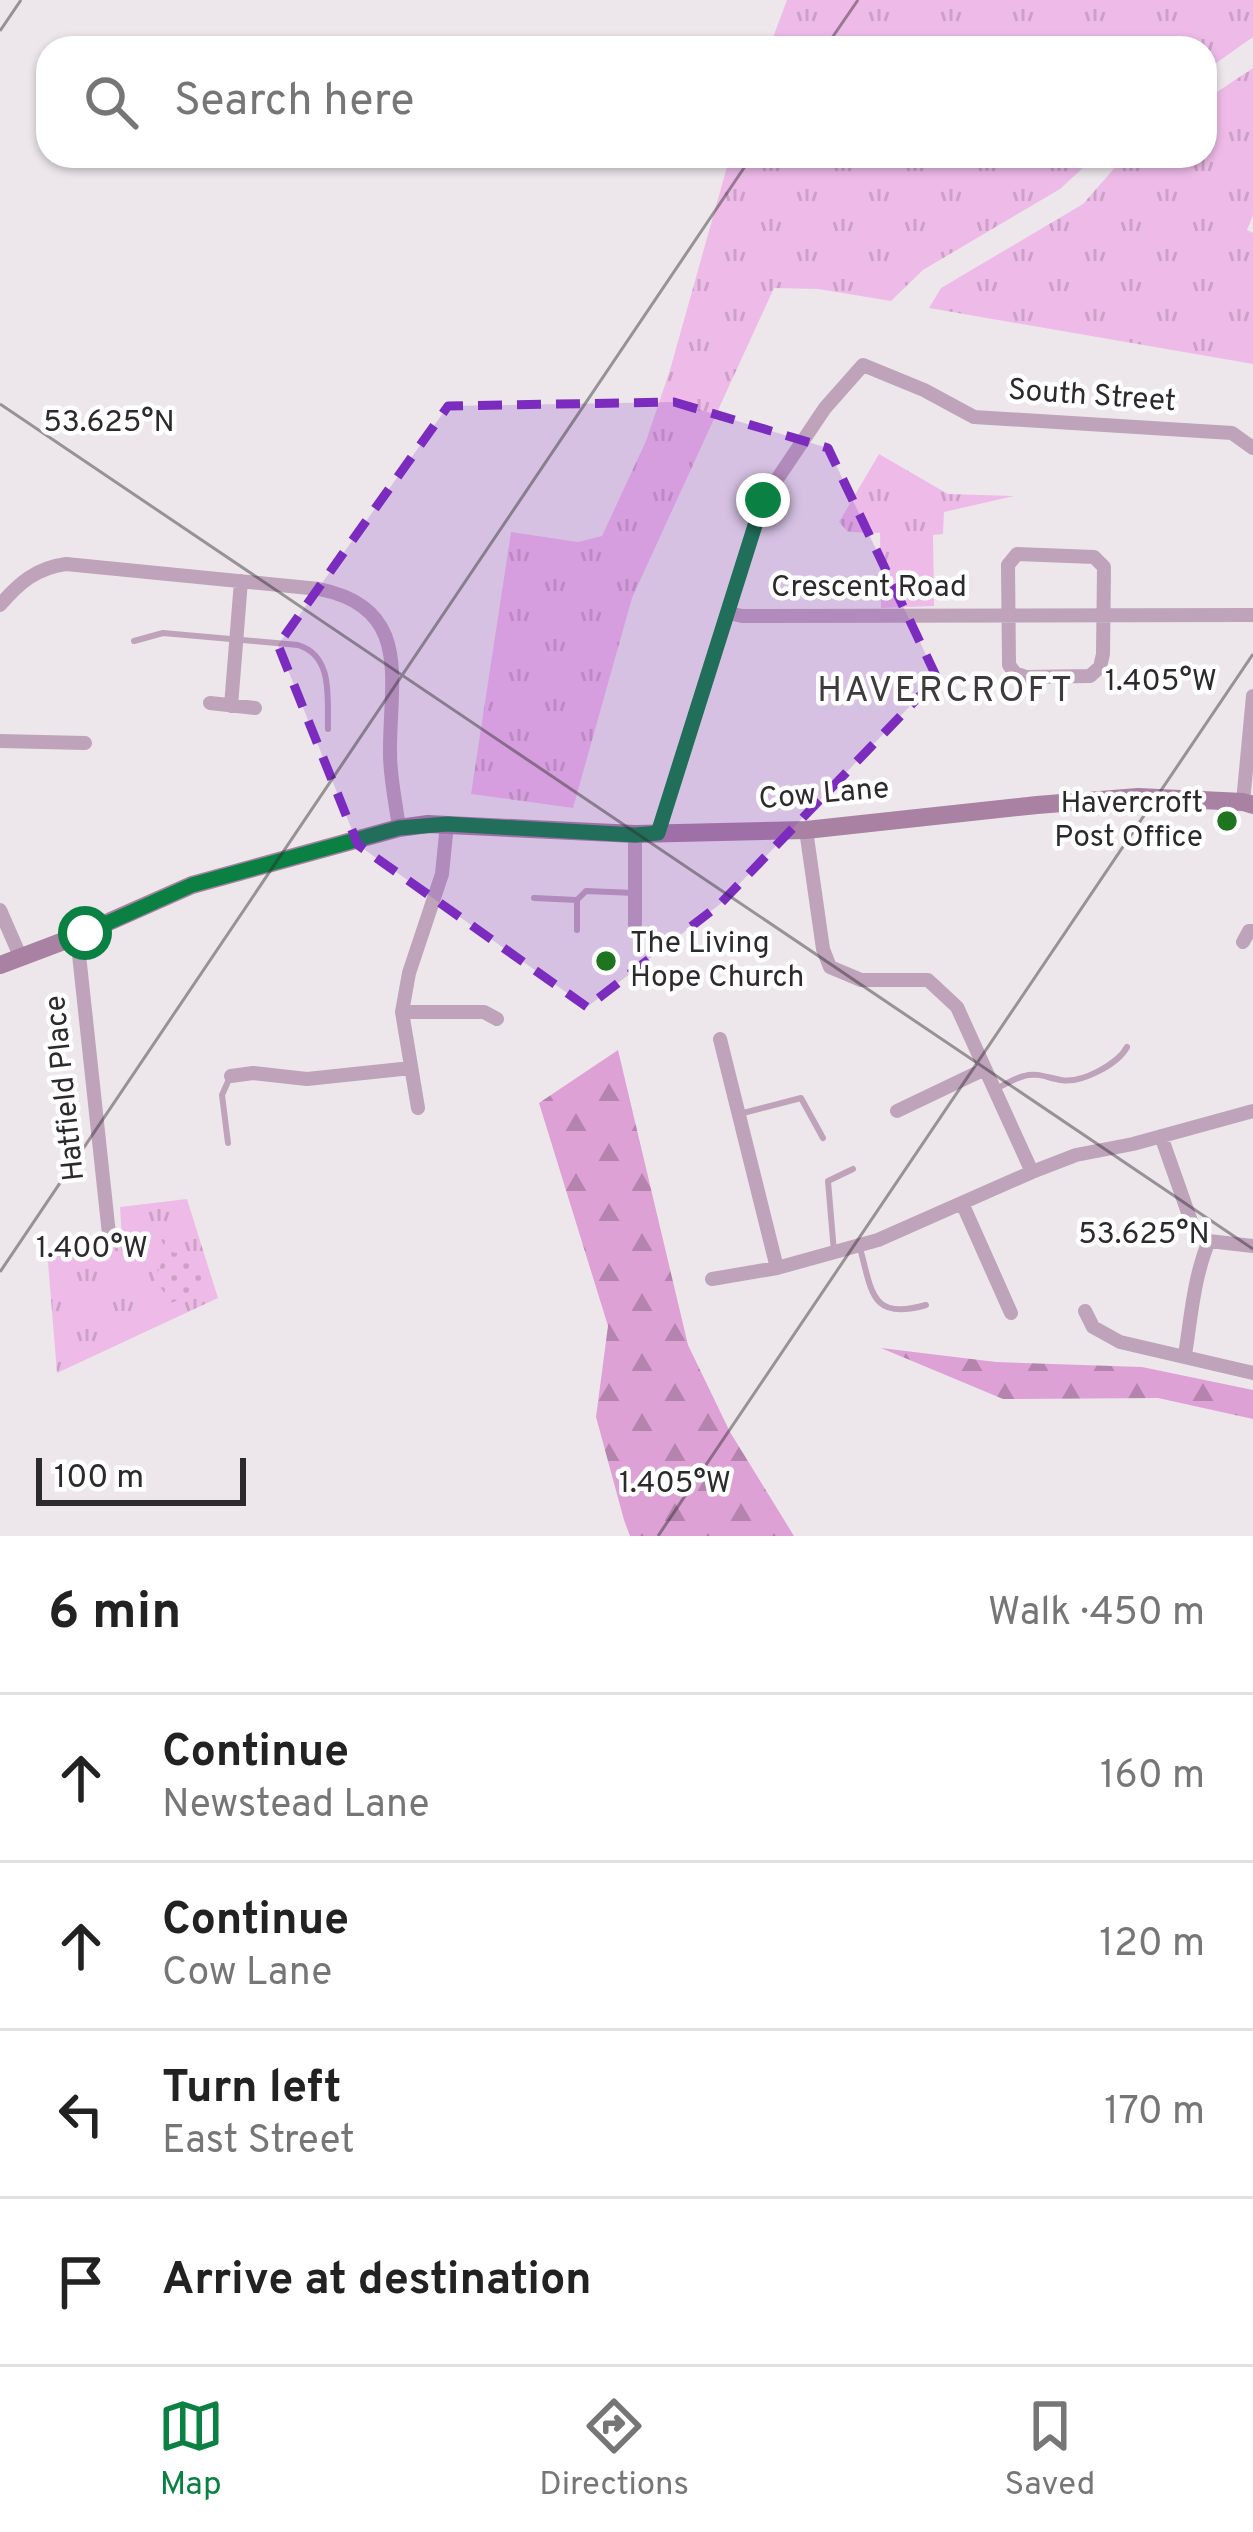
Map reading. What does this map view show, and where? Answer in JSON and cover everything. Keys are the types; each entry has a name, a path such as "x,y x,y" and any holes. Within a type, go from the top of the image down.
{"main road":[{"name":"Cow Lane","path":"0,965 192,885 399,828 447,824 635,835 806,830 1138,797 1248,804"}],"street":[{"name":"South Street","path":"729,613 763,500 825,409 863,365 974,417 1232,434 1253,448"},
{"name":"Crescent Road","path":"1017,554 1094,557 1104,567 1103,615 1103,654 1100,667 1090,676 1016,674 1009,664 1008,565 1017,554"},
{"path":"0,605 32,575 66,564 340,594 358,603 383,631 393,659 389,757 399,828"},
{"path":"231,706 241,581"},
{"name":"Crescent Road","path":"729,613 1253,615"},
{"path":"658,833 729,613"},
{"path":"1248,804 1253,696"},
{"path":"210,703 254,708"},
{"path":"0,741 85,743"},
{"path":"418,1108 402,1012 442,874 447,824"},
{"path":"806,830 823,949 830,967 861,980 928,980 957,1007 1032,1172"},
{"path":"635,835 635,924"},
{"path":"0,910 21,958"},
{"name":"Hatfield Place","path":"77,936 109,1234"},
{"path":"402,1012 484,1012 496,1018"},
{"path":"718,1035 777,1268"},
{"path":"231,1076 253,1073 308,1079 410,1067"},
{"path":"894,1111 985,1069"},
{"path":"712,1279 777,1268 878,1240 1076,1155 1253,1111"},
{"path":"1161,1136 1192,1224 1209,1241 1253,1246"},
{"path":"962,1203 1011,1313"},
{"path":"1185,1355 1209,1241"},
{"path":"1084,1311 1094,1327 1120,1342 1253,1373"}],"lane":[{"path":"134,641 163,633 310,649 326,676 328,729"},
{"path":"577,930 577,900 586,891 635,893"},
{"path":"534,898 577,900"},
{"path":"994,1089 1022,1076 1066,1082 1081,1078 1116,1060 1127,1047"},
{"path":"227,1143 222,1095 231,1076"},
{"path":"739,1114 801,1098 823,1138"},
{"path":"834,1252 828,1181 853,1169"},
{"path":"860,1245 876,1299 901,1312 926,1305"}],"highlighted area":[{"path":"674,402 828,448 937,678 719,905 587,1007 358,845 278,645 448,406"}],"green space":[{"path":"787,0 1253,0 1253,37 1217,62 1217,36 774,36"},
{"path":"1253,68 1253,215 1247,230 1253,233 1253,364 929,308 941,288 1083,204 1114,168 1217,168 1217,92"},
{"path":"727,168 1083,168 1060,189 923,270 891,301 818,289 774,288 632,598 573,808 471,794 511,532 578,542 602,536 646,441"},
{"path":"879,454 948,494 1014,496 944,512 943,534 933,535 934,606 881,608 880,533 848,532 839,522"},
{"path":"618,1050 688,1345 730,1432 794,1536 630,1536 624,1520 596,1417 608,1326 539,1103"},
{"path":"187,1199 218,1298 57,1373 47,1250 122,1240 120,1207"},
{"path":"165,1232 175,1239 173,1253 194,1251 206,1288 171,1303 155,1279 166,1252 160,1236"},
{"path":"881,1348 996,1362 1142,1367 1253,1390 1253,1419 1158,1398 1003,1399"}],"place":[{"name":"Havercroft Post Office","path":"1227,821"},
{"name":"The Living Hope Church","path":"606,961"}],"district":[{"name":"HAVERCROFT","path":"946,692"}],"route":[{"path":"85,933 192,885 399,828 447,824 658,833 763,500"}]}
